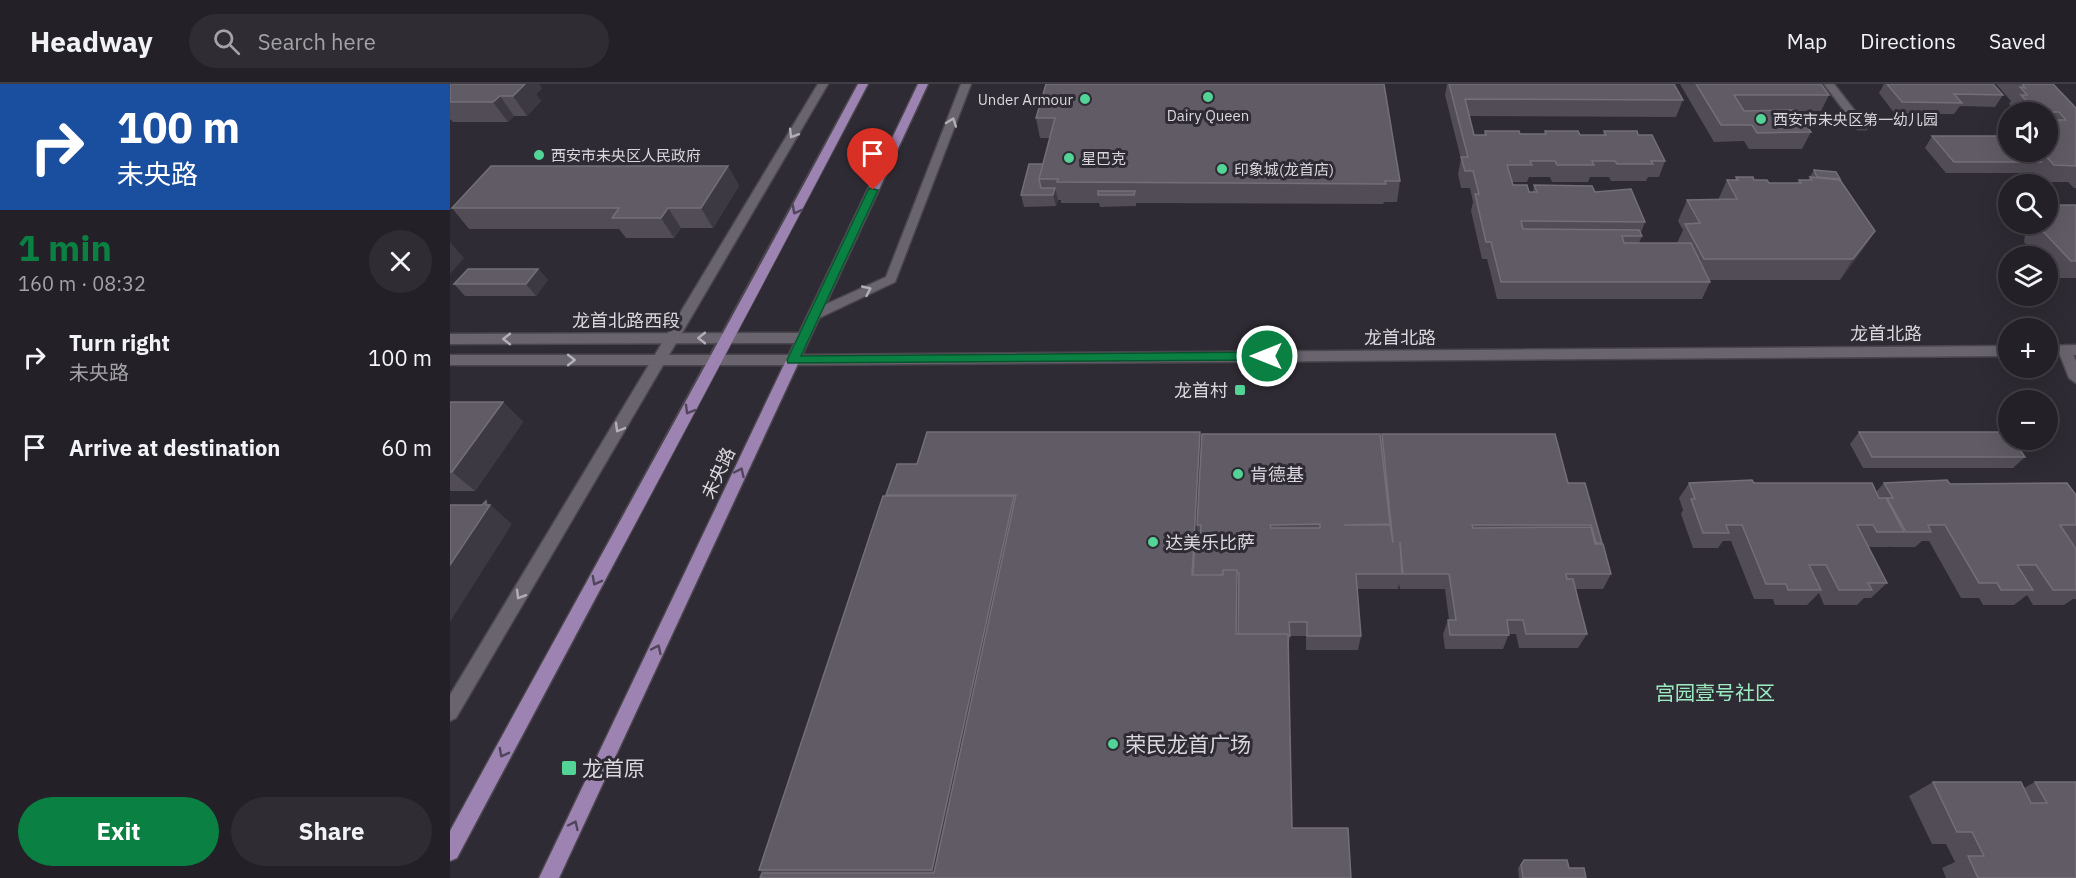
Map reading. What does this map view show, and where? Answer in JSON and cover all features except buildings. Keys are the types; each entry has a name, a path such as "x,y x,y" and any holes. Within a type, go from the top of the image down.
{"main road":[{"path":"450,851 677,429 718,359 863,84"},
{"name":"未央路","path":"549,878 923,84"}],"street":[{"path":"450,712 823,84"},
{"path":"814,315 891,279 966,84"},
{"path":"1829,84 1862,127"},
{"name":"龙首北路西段","path":"450,339 802,338"},
{"path":"2071,350 2076,378"},
{"name":"龙首北路","path":"793,360 1998,351"},
{"path":"450,360 793,360"}],"place":[{"name":"Dairy Queen","path":"1208,97"},
{"name":"Under Armour","path":"1085,99"},
{"name":"西安市未央区第一幼儿园","path":"1761,119"},
{"name":"西安市未央区人民政府","path":"539,155"},
{"name":"星巴克","path":"1069,158"},
{"name":"印象城(龙首店)","path":"1222,169"},
{"name":"龙首村","path":"1240,390"},
{"name":"肯德基","path":"1238,474"},
{"name":"达美乐比萨","path":"1153,542"},
{"name":"荣民龙首广场","path":"1113,744"},
{"name":"龙首原","path":"569,768"}],"district":[{"name":"宫园壹号社区","path":"1715,692"}],"route":[{"path":"873,190 793,360 1267,356"}]}
